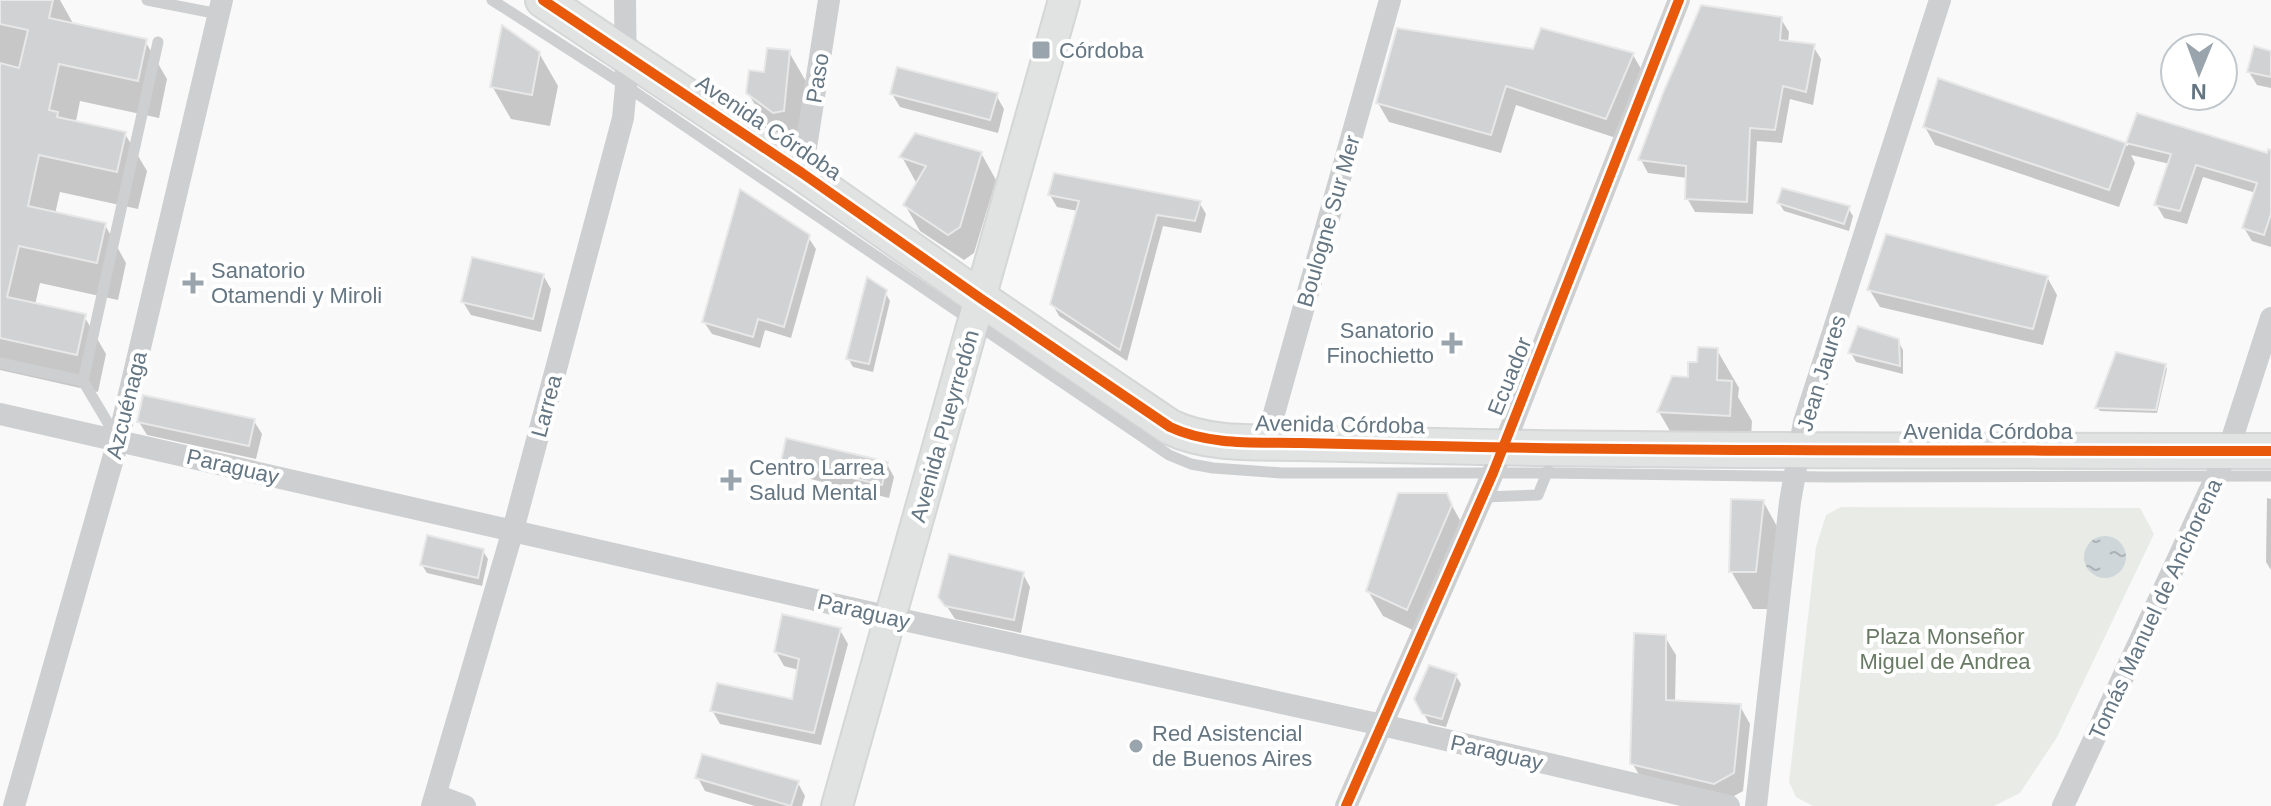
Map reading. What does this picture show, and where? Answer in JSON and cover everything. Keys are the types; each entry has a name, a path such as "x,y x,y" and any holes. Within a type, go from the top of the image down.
{"main road":[{"name":"Avenida Córdoba","path":"543,0 626,71 976,310 1185,434 1201,438 1497,461 2222,464 2271,451"},
{"name":"Avenida Pueyrredón","path":"837,806 1064,0"}],"street":[{"name":"Larrea","path":"434,800 513,530 623,118 625,0"},
{"name":"Paso","path":"800,188 829,0"},
{"name":"Boulogne Sur Mer","path":"1266,442 1390,0"},
{"name":"Ecuador","path":"1346,806 1497,461 1679,0"},
{"name":"Jean Jaures","path":"1756,806 1796,464 1804,422 1940,0"},
{"name":"Azcuénaga","path":"14,806 118,441 220,7"},
{"name":"Tomás Manuel de Anchorena","path":"2063,806 2222,464 2271,318"},
{"name":"Paraguay","path":"0,414 1729,806"},
{"path":"434,800 465,806"}],"lane":[{"path":"147,0 220,7"},
{"name":"Avenida Córdoba","path":"492,0 626,71"},
{"path":"118,441 83,381 158,42"},
{"name":"Avenida Córdoba","path":"976,310 1169,455 1191,464 1282,473 1497,461"},
{"path":"0,363 83,381"},
{"path":"1482,497 1538,495 1551,461"},
{"name":"Avenida Córdoba","path":"2222,464 2271,476"}],"green space":[{"name":"Plaza Monseñor Miguel de Andrea","path":"1841,507 2140,508 2154,534 2057,737 2020,793 1994,806 1813,806 1796,797 1789,782 1816,547 1826,515"}],"water":[{"path":"2105,536 2120,542 2126,557 2120,572 2105,578 2090,572 2084,557 2090,542"}],"building":[{"path":"0,0 53,0 49,18 147,39 138,81 59,64 49,110 58,112 57,117 126,132 117,172 39,155 28,206 106,223 97,263 19,246 7,297 86,314 77,355 0,338 0,63 19,68 28,30 0,24"},
{"path":"1701,5 1782,17 1780,40 1815,44 1806,92 1783,86 1775,130 1750,128 1747,202 1685,199 1686,166 1638,160"},
{"path":"502,25 540,52 532,95 490,87"},
{"path":"1397,28 1533,49 1541,28 1634,53 1606,119 1506,86 1491,135 1376,103"},
{"path":"2254,46 2271,51 2271,77 2247,72"},
{"path":"767,48 790,50 784,111 773,113 746,93 749,70 764,72"},
{"path":"897,67 998,93 990,120 890,94"},
{"path":"1938,78 2126,143 2109,190 1923,127"},
{"path":"2137,113 2267,153 2268,149 2271,150 2271,214 2264,235 2242,228 2257,183 2196,165 2180,211 2154,205 2171,154 2126,143"},
{"path":"915,133 982,152 960,227 948,235 903,205 926,166 899,157"},
{"path":"1054,173 1201,201 1195,221 1157,215 1120,350 1050,304 1079,201 1048,195"},
{"path":"1782,188 1850,206 1844,224 1777,203"},
{"path":"740,189 810,235 784,327 758,319 753,337 702,322"},
{"path":"1886,234 2048,276 2033,329 1867,290"},
{"path":"472,257 544,274 533,319 461,302"},
{"path":"867,277 887,290 869,364 846,359"},
{"path":"1858,326 1899,339 1900,366 1848,353"},
{"path":"1698,347 1718,348 1717,380 1732,381 1730,416 1657,412 1672,376 1688,377 1688,362 1697,362"},
{"path":"2116,352 2166,364 2156,410 2095,408"},
{"path":"143,395 255,419 249,446 137,422"},
{"path":"786,438 888,462 882,485 781,461"},
{"path":"1398,493 1447,493 1452,505 1407,610 1366,591"},
{"path":"1731,499 1764,500 1756,572 1729,572"},
{"path":"427,535 484,549 478,578 420,565"},
{"path":"949,554 1024,572 1014,620 945,606 938,597"},
{"path":"782,614 841,628 814,733 710,711 717,683 792,699 799,659 774,652"},
{"path":"1634,633 1666,635 1666,700 1741,704 1734,773 1714,784 1630,764"},
{"path":"1429,665 1457,674 1442,719 1422,714 1414,699"},
{"path":"702,754 799,781 791,806 695,778"}],"cycle path":[{"path":"543,0 802,173 1170,427 1185,433 1251,443 1539,448 2271,451"},
{"path":"1346,806 1493,473 1679,0"}],"place":[{"name":"Córdoba","path":"1041,50"},
{"name":"Sanatorio Otamendi y Miroli","path":"193,283"},
{"name":"Sanatorio Finochietto","path":"1452,343"},
{"name":"Centro Larrea Salud Mental","path":"731,480"},
{"name":"Red Asistencial de Buenos Aires","path":"1136,746"}]}
